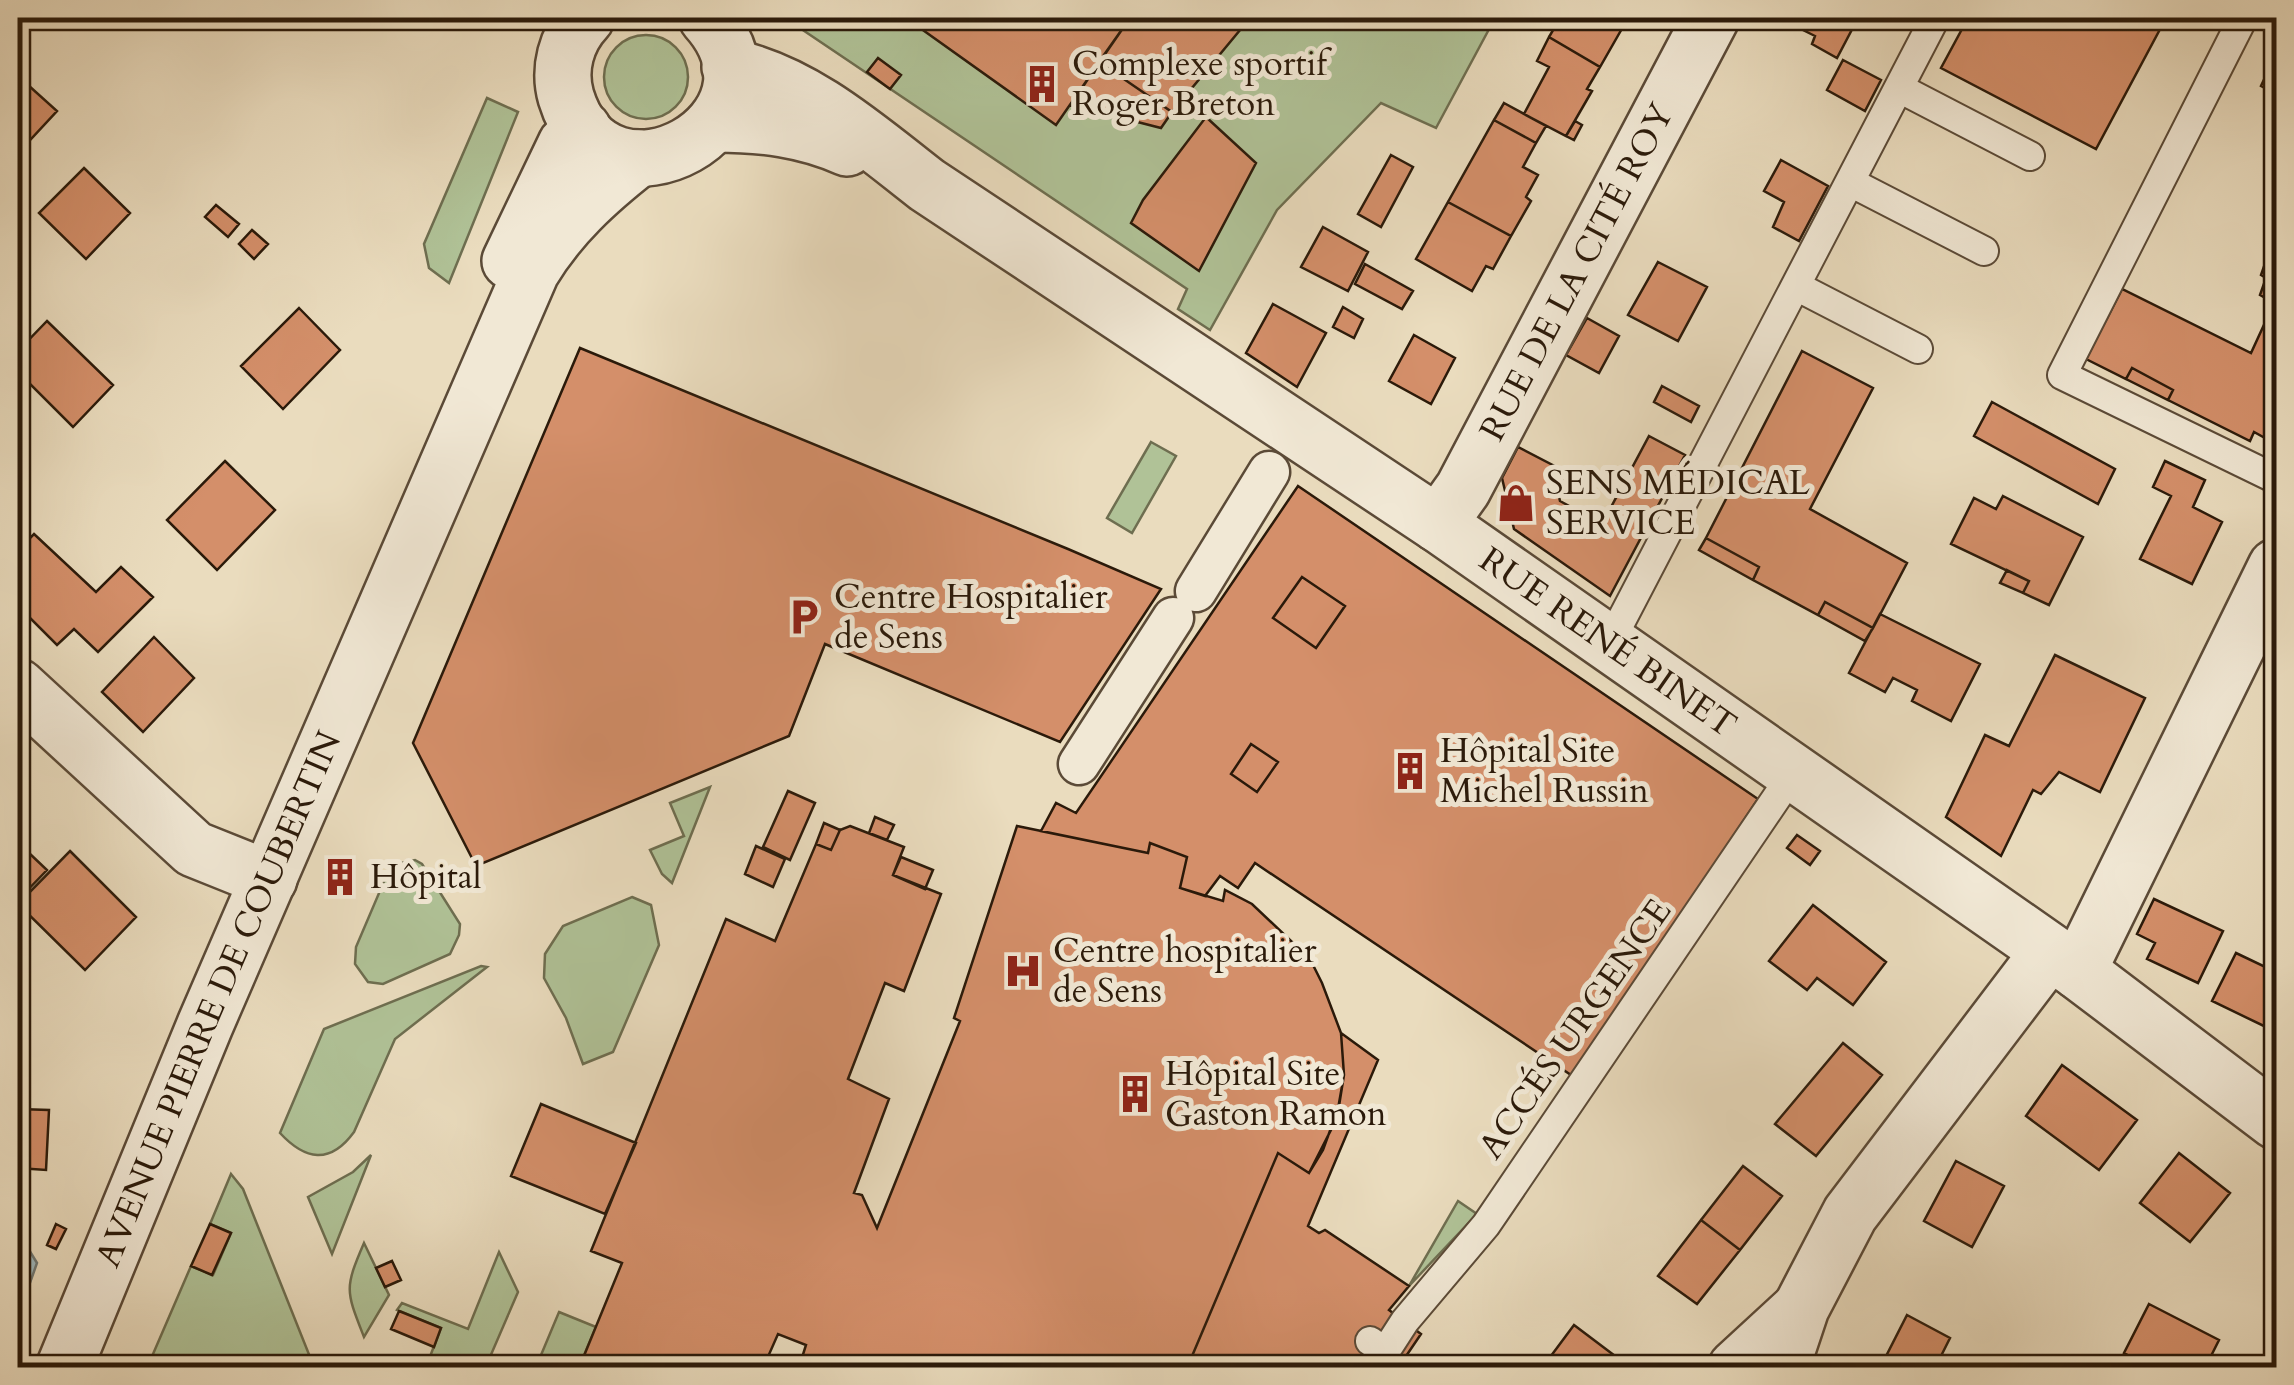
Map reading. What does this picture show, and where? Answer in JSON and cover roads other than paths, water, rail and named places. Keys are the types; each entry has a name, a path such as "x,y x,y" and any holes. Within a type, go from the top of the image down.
{"street":[{"path":"582,19 569,42 563,64 570,109 598,143 639,158 682,151 700,140 724,106 730,67 726,46 707,18"},
{"name":"RUE DE LA CITÉ ROY","path":"1438,524 1463,489 1711,18"},
{"name":"RUE RENÉ BINET","path":"730,67 753,72 794,92 857,131 927,185 1438,524 2064,962 2276,1122"},
{"name":"RUE RENÉ BINET","path":"714,124 778,127 826,139 927,185"},
{"name":"AVENUE PIERRE DE COUBERTIN","path":"377,631 387,548 468,352 546,182 566,144 583,129"},
{"name":"AVENUE PIERRE DE COUBERTIN","path":"70,1352 157,1138 531,272 546,246 580,208 639,158"},
{"path":"1079,764 1269,472"},
{"path":"1781,1368 1802,1308 1850,1214 2064,962 2276,567"},
{"path":"18,686 194,849 269,879"},
{"path":"1736,1368 1802,1308"}],"lane":[{"path":"1608,644 1935,18"},
{"path":"2243,18 2062,374 2276,480"},
{"path":"1899,88 2030,156"},
{"path":"1850,182 1984,251"},
{"path":"1796,286 1918,349"},
{"name":"ACCÉS URGENCE","path":"1370,1341 1385,1352 1407,1319 1486,1225 1794,772"}],"water":[{"path":"18,1232 37,1263 25,1297 18,1286"}],"place":[{"name":"Complexe sportif Roger Breton","path":"1042,84"},
{"name":"SENS MÉDICAL SERVICE","path":"1516,503"},
{"name":"Centre Hospitalier de Sens","path":"804,617"},
{"name":"Hôpital Site Michel Russin","path":"1410,771"},
{"name":"Hôpital","path":"340,877"},
{"name":"Centre hospitalier de Sens","path":"1023,971"},
{"name":"Hôpital Site Gaston Ramon","path":"1135,1094"}]}
